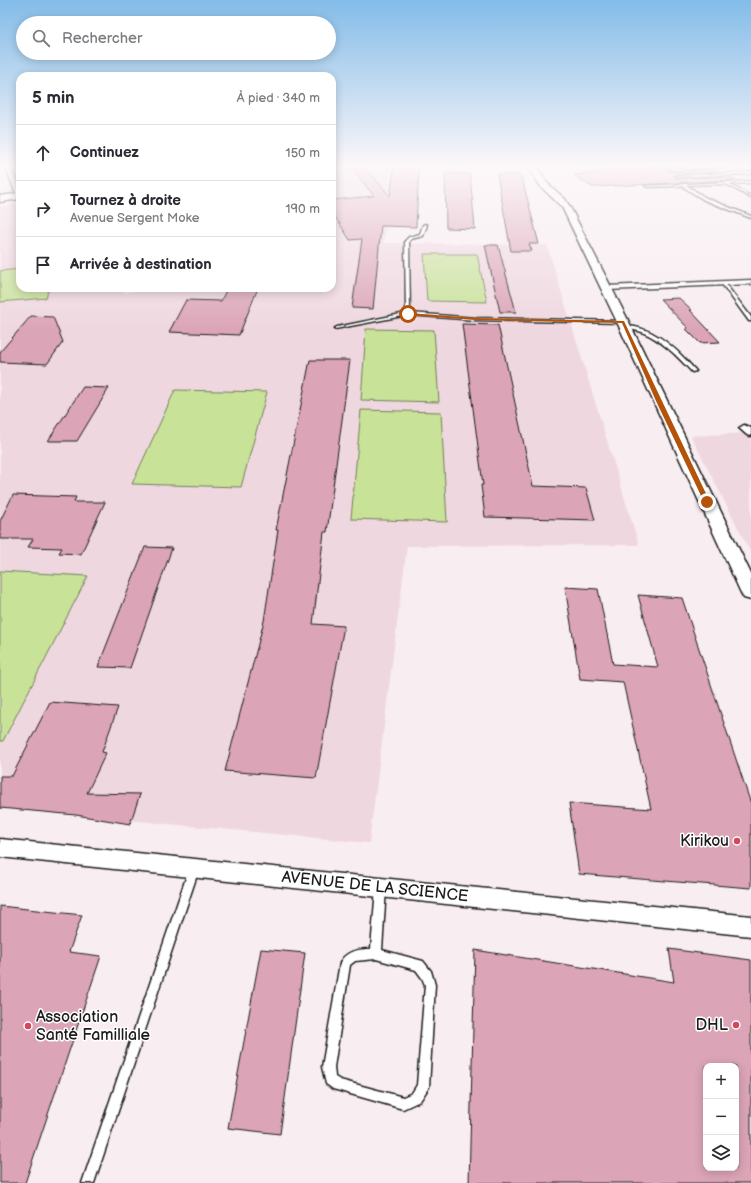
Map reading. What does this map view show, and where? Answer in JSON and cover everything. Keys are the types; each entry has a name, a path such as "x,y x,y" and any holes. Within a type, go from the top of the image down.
{"main road":[{"path":"574,221 607,288 662,408 751,593"}],"street":[{"path":"607,288 751,282"},
{"path":"751,428 744,428 751,433"},
{"name":"AVENUE DE LA SCIENCE","path":"0,848 751,926"}],"lane":[{"path":"408,314 407,241 410,238 422,235 425,225"},
{"path":"723,283 751,320"},
{"path":"337,328 408,314 476,319 624,324 651,334 667,344 694,371"},
{"path":"88,1183 194,868"},
{"path":"376,954 381,887"},
{"path":"376,954 419,965 427,975 430,985 423,1087 416,1097 403,1103 337,1085 330,1080 328,1067 345,963 348,958 353,956 376,954"}],"shaded area":[{"path":"0,221 16,221 16,292 336,292 336,221 386,221 384,243 547,245 639,545 407,546 369,843 0,808"},
{"path":"747,433 751,438 751,553 691,436"}],"green space":[{"path":"424,254 477,254 487,302 427,301"},
{"path":"16,269 16,292 48,292 46,298 0,302 0,271"},
{"path":"366,329 434,330 439,402 361,400"},
{"path":"175,390 267,392 241,487 132,484"},
{"path":"361,410 441,412 447,522 351,519"},
{"path":"0,571 88,576 3,741 0,741"}],"building":[{"path":"338,221 416,221 416,227 381,226 373,309 352,308 362,239 350,240"},
{"path":"446,221 474,221 475,229 446,228"},
{"path":"506,221 533,221 539,244 529,244 532,251 511,251"},
{"path":"485,245 498,245 516,312 500,312"},
{"path":"225,292 256,292 239,335 169,332 186,300 221,301"},
{"path":"679,298 692,310 690,310 720,342 700,343 686,329 688,328 660,299"},
{"path":"31,316 53,317 63,342 47,364 0,362 0,352"},
{"path":"462,324 498,325 533,486 586,488 595,520 485,517 481,485 483,485"},
{"path":"310,360 350,360 327,532 324,532 313,624 344,626 316,778 225,771 264,621 278,530 276,530"},
{"path":"83,387 109,388 77,441 48,441"},
{"path":"13,495 76,497 74,502 105,502 81,554 59,553 62,548 28,547 33,539 0,539 0,521"},
{"path":"145,547 172,548 130,668 98,667"},
{"path":"565,587 598,589 613,664 658,667 638,595 682,598 751,804 751,888 579,874 569,803 651,809 623,682 580,679"},
{"path":"50,702 118,707 102,752 106,753 87,793 140,794 130,824 76,815 0,808 0,776 12,776"},
{"path":"0,906 82,915 69,952 101,956 25,1183 0,1183"},
{"path":"261,949 305,953 280,1134 228,1128"},
{"path":"669,949 751,960 751,1183 469,1183 475,950 674,982"}],"place":[{"name":"Kirikou","path":"737,841"},
{"name":"DHL","path":"736,1025"},
{"name":"Association Santé Familliale","path":"28,1026"}],"route":[{"path":"408,314 476,319 623,322 707,502"}]}
